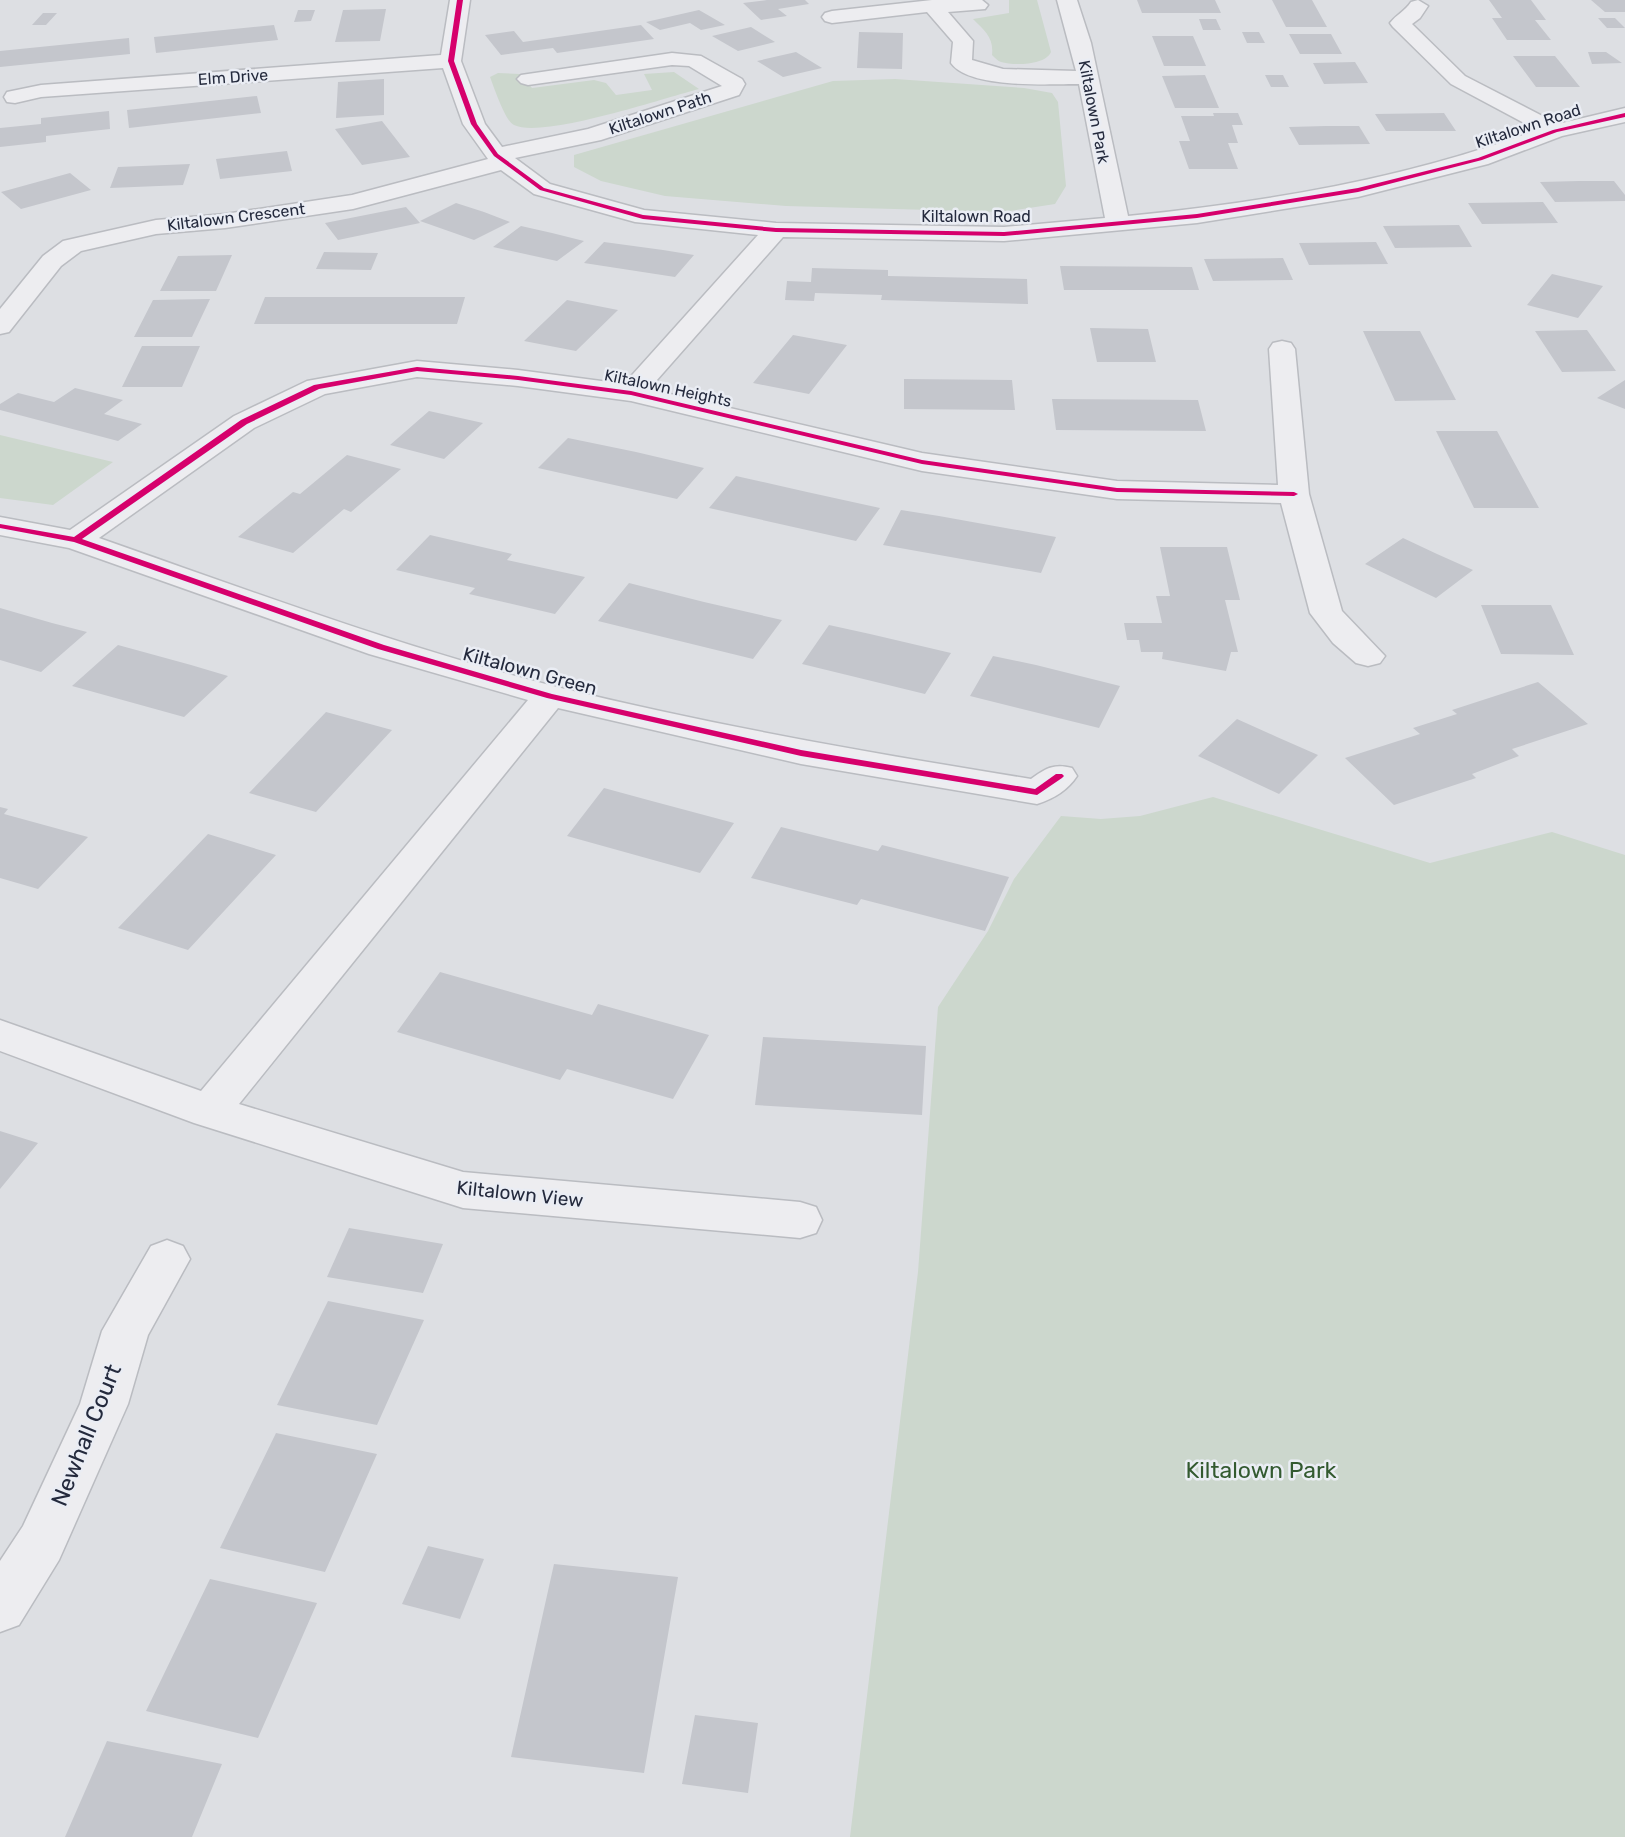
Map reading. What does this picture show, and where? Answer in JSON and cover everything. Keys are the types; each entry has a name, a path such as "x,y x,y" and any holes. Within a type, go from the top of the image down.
{"street":[{"path":"450,61 460,0"},
{"name":"Kiltalown Park","path":"1067,0 1088,78 1118,224"},
{"path":"832,17 932,6 978,5"},
{"path":"932,6 963,41 961,63 971,71 1088,78"},
{"path":"1418,6 1413,14 1400,23 1434,59 1458,80 1555,131"},
{"name":"Kiltalown Path","path":"500,159 593,135 731,90 734,84 694,60 672,59 528,79"},
{"name":"Elm Drive","path":"15,97 41,91 450,61"},
{"name":"Kiltalown Road","path":"450,61 474,124 500,159 542,189 643,217 776,230 1004,234 1197,216 1358,190 1480,159 1555,131 1625,115"},
{"path":"619,66 635,88"},
{"name":"Kiltalown Crescent","path":"0,326 51,261 72,246 156,227 225,221 352,202 500,159"},
{"name":"Kiltalown Heights","path":"631,393 776,230"},
{"path":"1282,349 1294,494 1326,613 1345,636 1368,656"},
{"name":"Kiltalown Heights","path":"76,540 244,422 317,387 416,369 518,378 631,393 922,462 1117,490 1294,494"},
{"name":"Kiltalown Green","path":"0,526 76,540 381,647 550,696 801,753 1037,792 1059,776"},
{"path":"209,1111 550,696"},
{"name":"Kiltalown View","path":"0,1035 209,1111 463,1190 800,1220"},
{"name":"Newhall Court","path":"0,1607 41,1543 104,1404 126,1331 167,1259"}],"green space":[{"path":"1009,0 1037,0 1051,52 1043,60 1014,64 1000,62 992,55 990,39 973,19 1009,13"},
{"path":"674,72 699,89 576,122 529,128 511,122 490,77 498,73 520,74 532,88 594,80 606,83 616,95 652,90 644,74"},
{"path":"895,79 1024,88 1052,93 1058,102 1066,186 1055,204 1003,212 786,206 665,196 601,181 574,167 574,155 833,81"},
{"path":"0,435 113,462 53,505 0,498"},
{"name":"Kiltalown Park","path":"1213,797 1430,863 1552,832 1625,855 1625,1837 850,1837 918,1272 938,1007 988,931 1014,879 1061,816 1101,819 1140,816"}],"building":[{"path":"805,0 809,4 778,9 787,16 761,20 743,3"},
{"path":"1137,0 1215,0 1221,13 1142,13"},
{"path":"1272,0 1312,0 1327,27 1286,27"},
{"path":"1489,0 1531,0 1546,20 1535,20 1551,40 1507,40 1492,18 1502,18"},
{"path":"1591,0 1625,0 1625,12 1605,12"},
{"path":"386,9 380,41 335,42 343,10"},
{"path":"298,10 315,10 311,21 294,22"},
{"path":"699,10 725,25 701,30 690,23 660,30 646,22"},
{"path":"43,13 57,13 46,25 32,25"},
{"path":"1598,18 1615,18 1625,28 1607,28"},
{"path":"1199,19 1216,19 1221,30 1203,30"},
{"path":"274,25 278,40 156,53 154,37"},
{"path":"641,25 654,39 557,53 553,48 501,55 485,35 514,31 523,42"},
{"path":"751,27 775,42 738,51 712,36"},
{"path":"859,32 903,33 902,69 857,68"},
{"path":"1242,32 1259,32 1265,43 1247,43"},
{"path":"1289,34 1331,34 1342,54 1300,54"},
{"path":"1152,36 1193,36 1206,66 1164,66"},
{"path":"129,38 130,54 0,67 0,51"},
{"path":"796,52 822,68 783,77 757,61"},
{"path":"1588,52 1606,52 1622,63 1592,64"},
{"path":"1513,56 1555,56 1580,87 1536,87"},
{"path":"1355,62 1368,83 1324,84 1313,63"},
{"path":"1205,75 1219,108 1175,108 1162,76"},
{"path":"1265,75 1283,75 1289,87 1271,87"},
{"path":"384,79 384,115 336,118 338,82"},
{"path":"257,96 261,113 129,128 127,110"},
{"path":"109,111 110,129 46,136 46,142 0,147 0,128 41,124 41,118"},
{"path":"1213,113 1238,113 1243,125 1232,125 1238,143 1228,143 1238,169 1189,169 1179,141 1190,141 1181,116 1214,116"},
{"path":"1444,113 1456,131 1386,131 1375,114"},
{"path":"382,121 410,157 362,165 335,129"},
{"path":"1359,126 1370,144 1299,145 1289,127"},
{"path":"287,151 292,171 220,179 216,159"},
{"path":"190,164 183,185 110,188 118,167"},
{"path":"70,173 91,190 21,209 1,192"},
{"path":"1614,181 1625,195 1625,201 1555,202 1540,182"},
{"path":"1543,202 1558,223 1482,224 1468,203"},
{"path":"456,203 510,222 474,240 420,221"},
{"path":"406,207 420,223 338,240 325,223"},
{"path":"1459,225 1472,247 1395,248 1383,226"},
{"path":"521,226 584,241 557,261 493,247"},
{"path":"604,242 694,255 675,277 584,263"},
{"path":"1376,242 1388,264 1309,265 1299,243"},
{"path":"324,252 378,253 371,270 316,269"},
{"path":"232,255 216,291 160,291 178,256"},
{"path":"1283,258 1293,280 1213,281 1204,259"},
{"path":"1060,266 1192,267 1199,290 1064,290"},
{"path":"812,268 888,270 888,276 1027,279 1028,304 881,300 882,295 815,293 814,301 785,300 787,281 811,282"},
{"path":"1552,274 1603,286 1578,318 1527,305"},
{"path":"265,297 465,297 457,324 254,324"},
{"path":"210,299 192,337 134,337 153,300"},
{"path":"567,300 618,310 576,351 524,341"},
{"path":"1090,328 1148,329 1156,362 1097,362"},
{"path":"1587,330 1616,371 1562,372 1535,331"},
{"path":"1363,331 1420,331 1456,400 1395,401"},
{"path":"793,335 847,345 809,394 753,383"},
{"path":"142,346 200,346 182,387 122,387"},
{"path":"904,379 1012,380 1015,410 904,409"},
{"path":"1625,380 1625,409 1597,398"},
{"path":"75,388 123,400 104,414 142,424 118,441 0,410 0,404 18,393 54,402"},
{"path":"1052,399 1198,400 1206,431 1056,430"},
{"path":"429,411 483,423 444,459 390,445"},
{"path":"1436,431 1497,431 1539,508 1474,508"},
{"path":"568,438 704,468 677,499 538,468"},
{"path":"347,455 401,469 351,512 344,509 293,553 238,537 293,492 300,494"},
{"path":"736,476 880,508 856,541 709,508"},
{"path":"901,510 1056,537 1041,573 883,545"},
{"path":"430,535 512,554 507,560 585,577 555,614 469,594 475,588 396,570"},
{"path":"1403,538 1473,570 1436,598 1365,564"},
{"path":"1160,547 1227,547 1240,600 1225,600 1238,652 1231,652 1226,671 1162,659 1163,652 1141,652 1139,640 1127,640 1124,623 1162,623 1156,596 1170,596"},
{"path":"629,583 782,620 753,659 598,621"},
{"path":"1481,605 1551,605 1574,655 1501,654"},
{"path":"0,608 87,632 41,672 0,660"},
{"path":"829,625 951,653 925,694 802,664"},
{"path":"118,645 228,676 184,717 72,686"},
{"path":"993,656 1120,686 1099,728 970,696"},
{"path":"1538,682 1588,724 1512,749 1519,756 1472,774 1476,778 1394,805 1345,758 1420,734 1413,728 1457,714 1452,710"},
{"path":"326,712 392,730 316,812 249,793"},
{"path":"1237,719 1318,755 1279,794 1198,756"},
{"path":"604,788 734,823 700,873 567,836"},
{"path":"0,807 8,809 4,814 88,837 38,889 0,878"},
{"path":"781,827 878,851 882,845 1009,877 985,931 861,899 857,905 751,878"},
{"path":"208,834 276,855 188,950 118,928"},
{"path":"440,972 592,1015 598,1004 709,1035 673,1099 567,1069 560,1080 397,1032"},
{"path":"763,1037 926,1046 922,1115 755,1105"},
{"path":"0,1131 38,1143 0,1189"},
{"path":"349,1228 443,1244 423,1293 327,1277"},
{"path":"328,1301 424,1320 377,1425 277,1405"},
{"path":"276,1433 377,1454 325,1572 220,1548"},
{"path":"428,1546 484,1559 460,1619 402,1604"},
{"path":"554,1564 678,1577 644,1773 511,1757"},
{"path":"210,1579 317,1603 258,1738 146,1711"},
{"path":"695,1715 758,1723 748,1793 682,1784"},
{"path":"107,1741 222,1764 192,1837 65,1837"}],"cycle path":[{"path":"460,0 451,61 474,124 496,155 542,189 643,217 776,230 1004,234 1197,216 1358,190 1480,159 1555,131 1625,115"},
{"path":"76,540 244,422 317,387 417,369 518,378 631,393 922,462 1117,490 1294,494"},
{"path":"0,526 76,540 381,647 550,696 801,753 1037,792 1059,776"}]}
